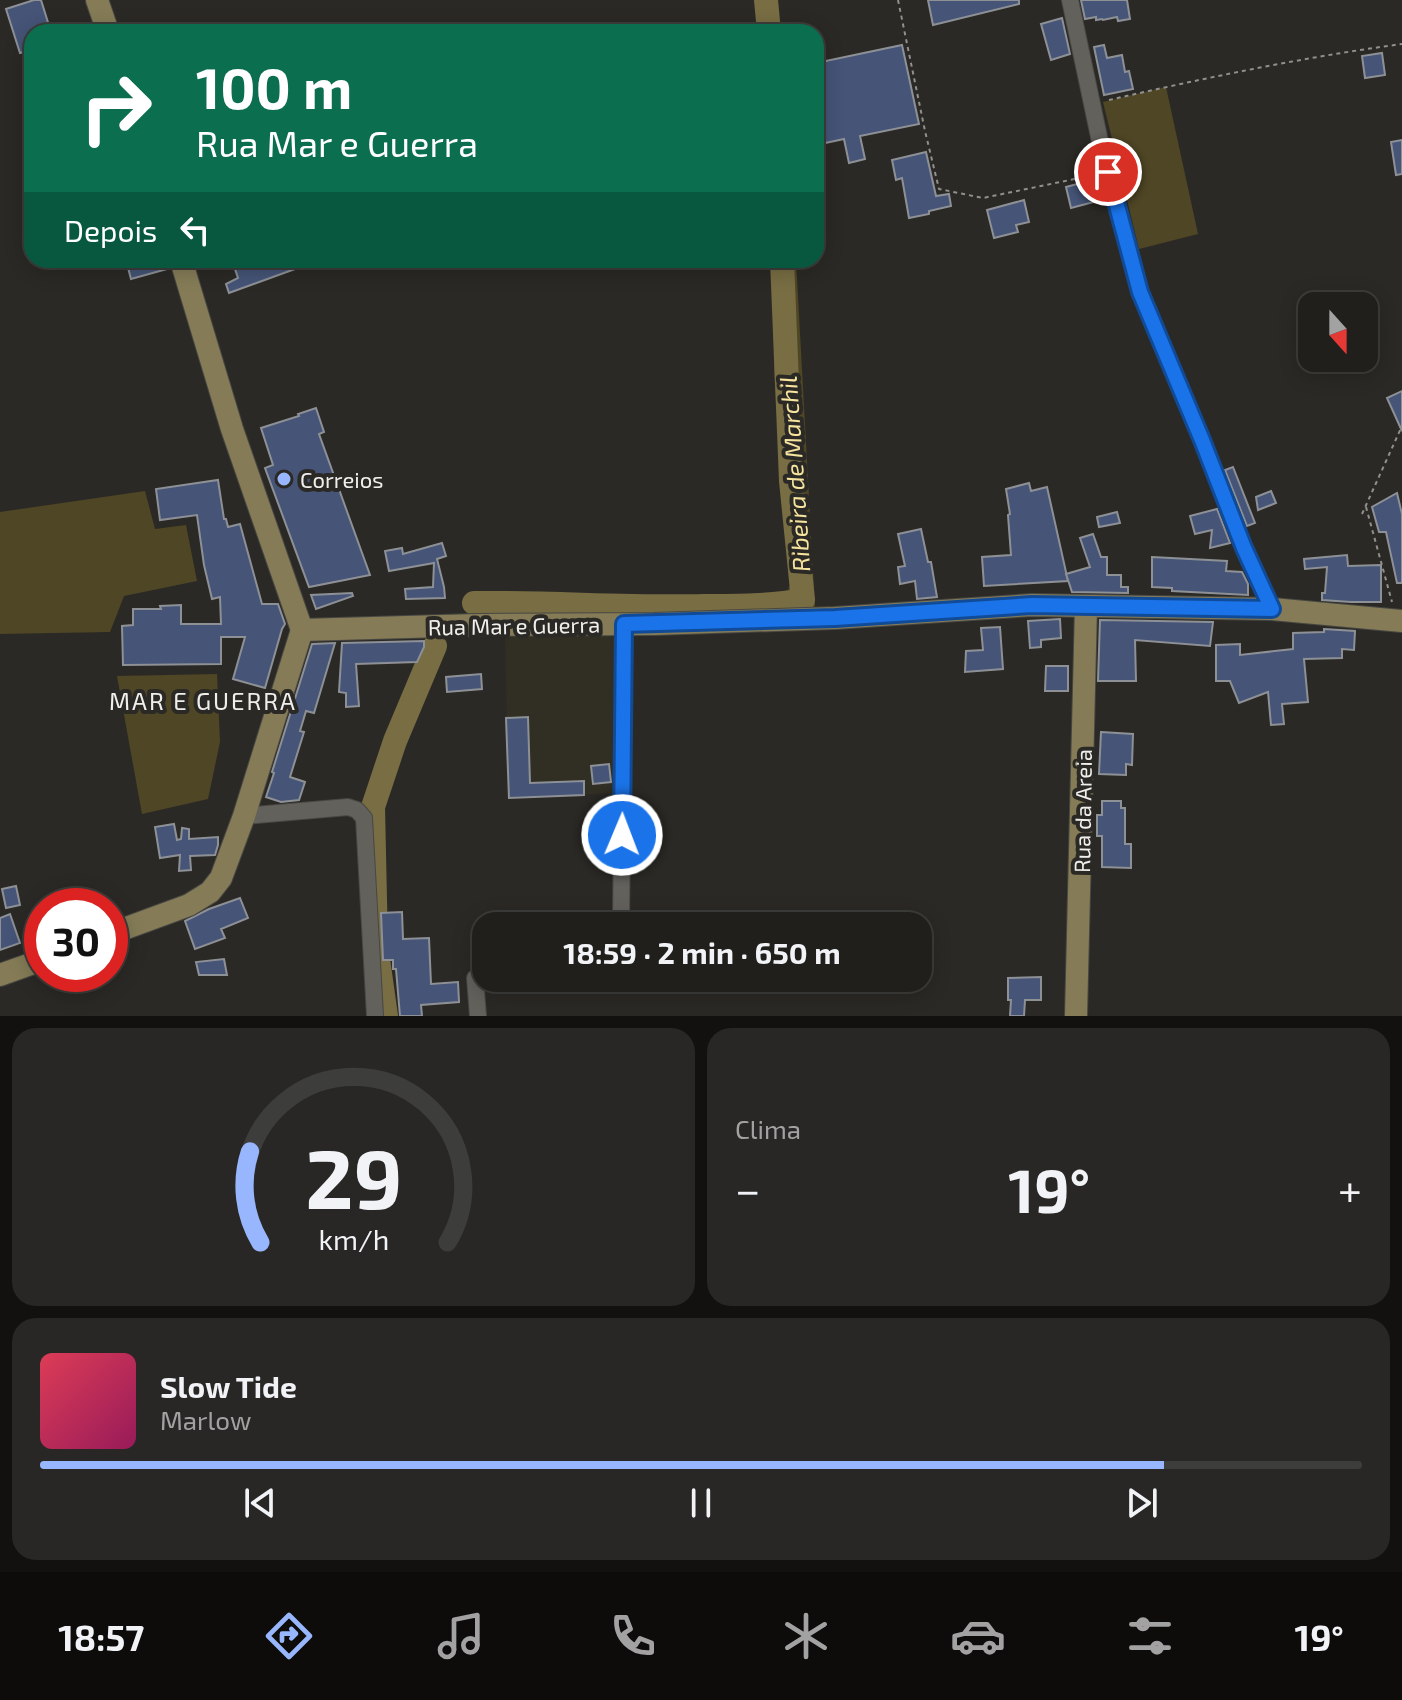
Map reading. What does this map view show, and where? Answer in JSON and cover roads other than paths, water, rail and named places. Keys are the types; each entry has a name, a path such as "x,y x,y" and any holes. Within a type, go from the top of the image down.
{"street":[{"path":"97,0 105,24"},
{"path":"1070,0 1108,172 1140,292 1272,609"},
{"path":"128,927 189,905 210,892 221,878 244,816 302,630 232,429 183,268"},
{"name":"Rua Mar e Guerra","path":"302,630 835,618 1032,605 1272,609 1401,621"},
{"name":"Rua da Areia","path":"1076,1016 1086,606"},
{"path":"621,912 624,624"},
{"path":"244,816 348,807 357,810 364,818 375,1016"},
{"path":"0,975 24,966"},
{"path":"478,1016 480,992"}],"waterway":[{"name":"Ribeira de Marchil","path":"766,0 768,24"},
{"name":"Ribeira de Marchil","path":"474,603 675,606 754,605 803,600 791,481 782,268"},
{"path":"386,1016 376,945 373,807 395,741 435,646"}],"place":[{"name":"Correios","path":"284,479"}],"district":[{"name":"MAR E GUERRA","path":"203,700"}]}
